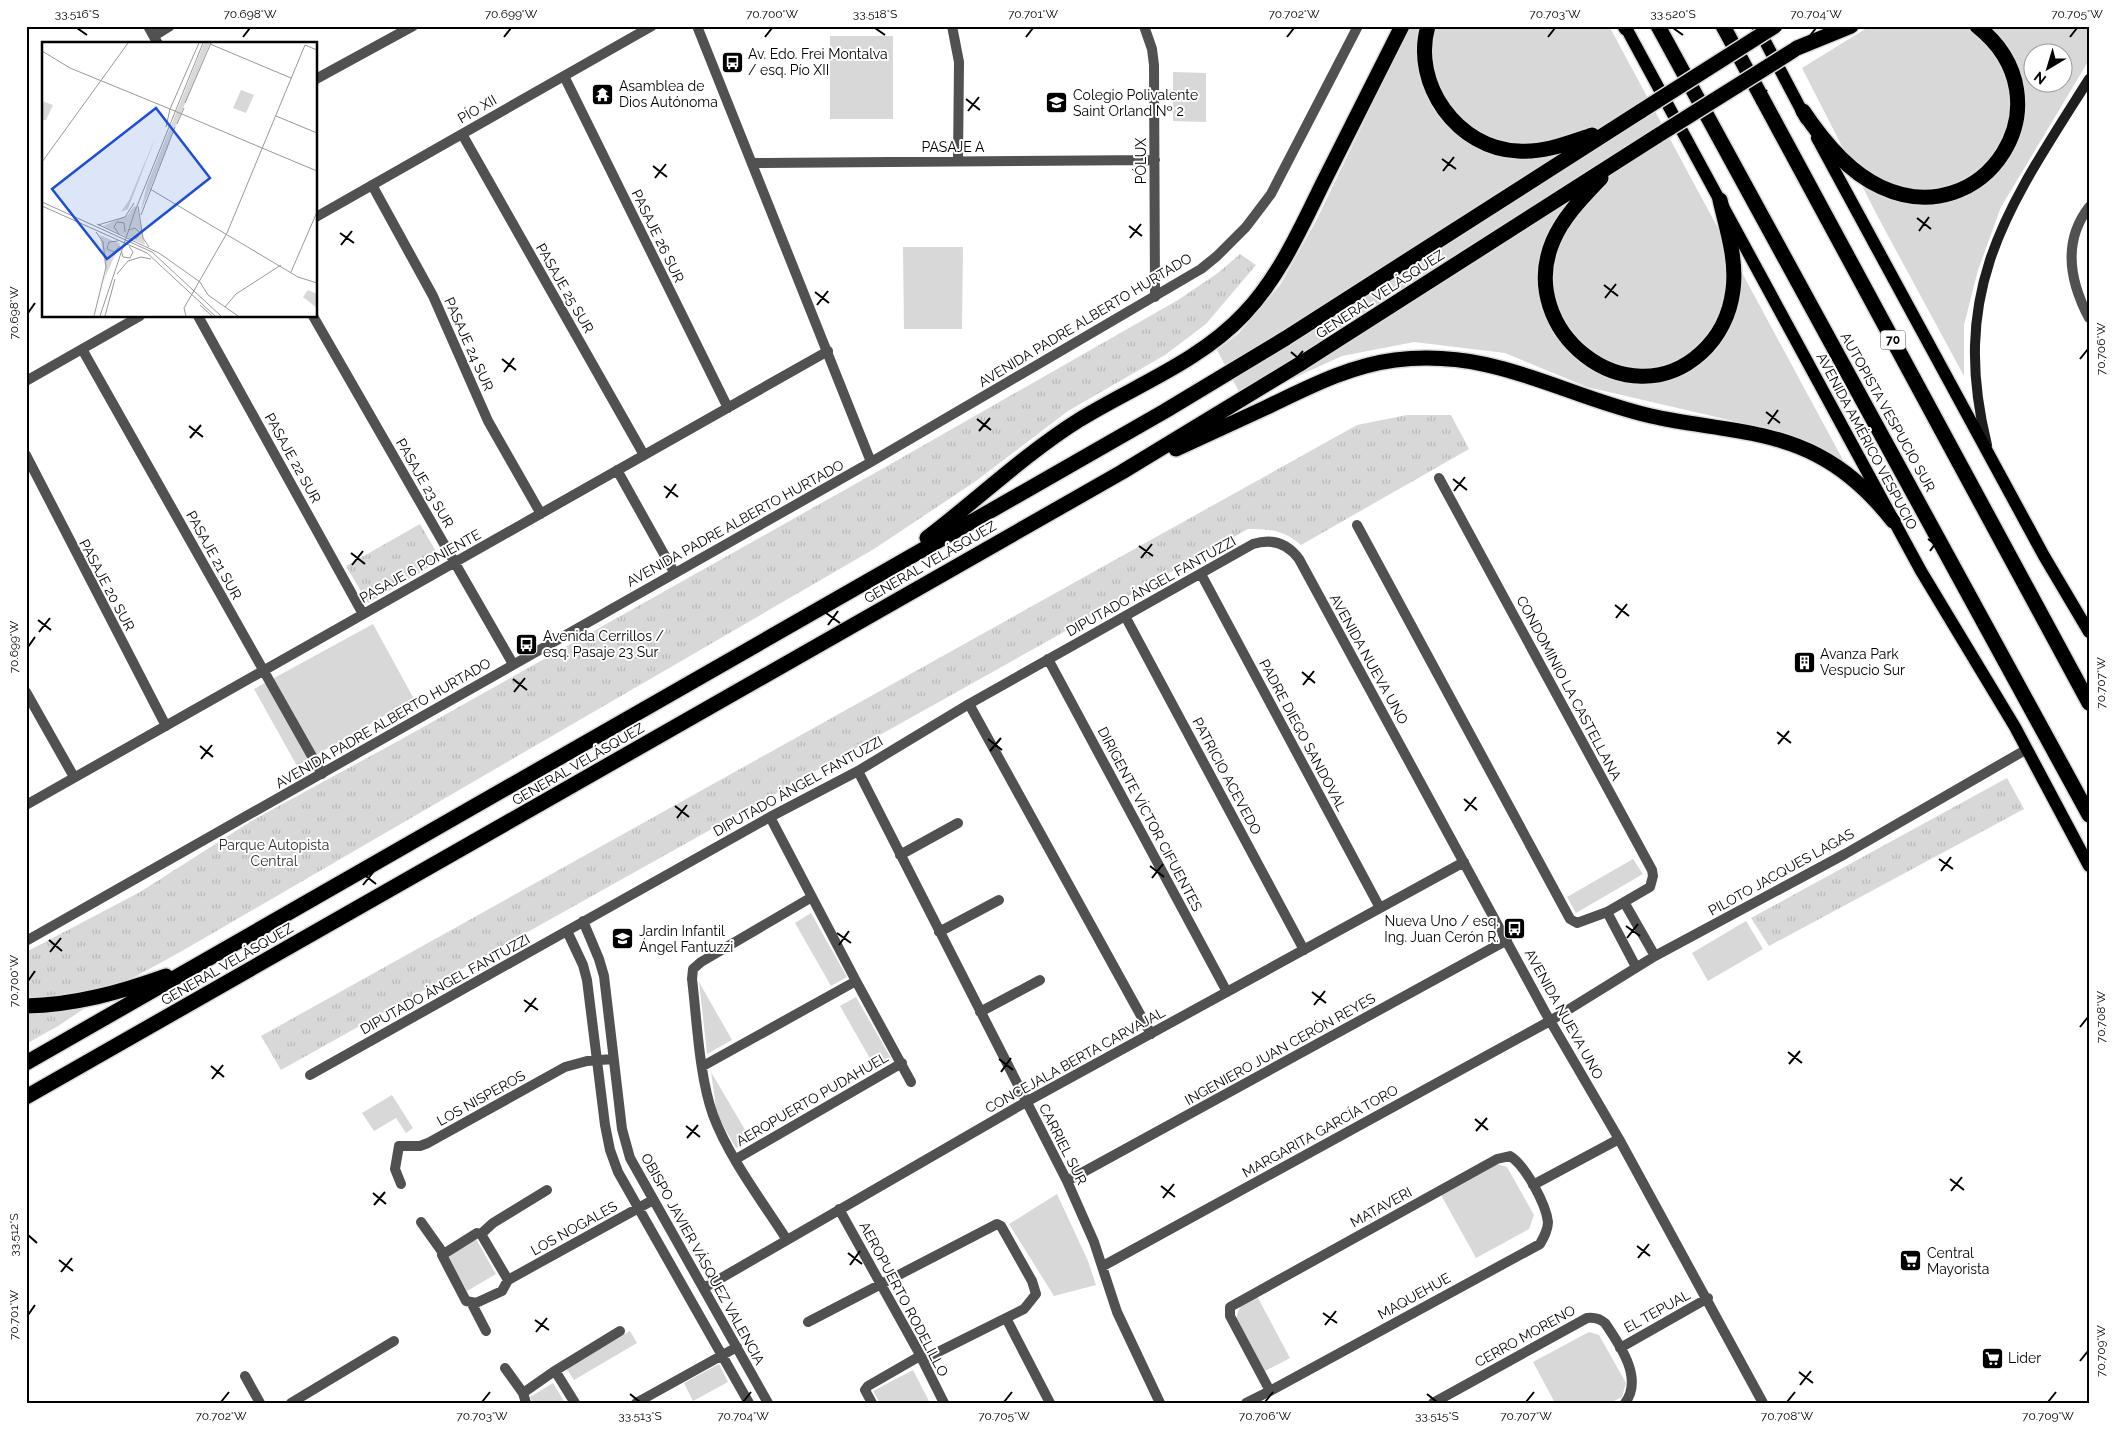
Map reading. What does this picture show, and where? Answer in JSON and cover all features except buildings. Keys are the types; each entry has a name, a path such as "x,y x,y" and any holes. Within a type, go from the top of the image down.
{"highway":[{"path":"874,577 1054,437 1099,408 1200,351 1244,315 1269,285 1291,247 1402,26"},
{"path":"1428,26 1424,56 1426,70 1434,94 1440,105 1456,124 1478,140 1503,149 1529,152 1558,146 1615,127"},
{"name":"AUTOPISTA VESPUCIO SUR","path":"1658,26 2089,815"},
{"name":"70","path":"1723,26 2089,703"},
{"name":"GENERAL VELÁSQUEZ","path":"26,1063 1165,411 1271,347 1775,26"},
{"name":"GENERAL VELÁSQUEZ","path":"26,1097 1122,472 1303,362 1615,162 1832,26"},
{"path":"1796,49 1851,26"},
{"path":"1802,111 1820,135 1844,161 1861,175 1881,187 1905,195 1919,197 1944,194 1966,186 1985,174 2003,153 2015,126 2018,105 2017,86 2010,64 1998,46 1977,26"},
{"path":"1615,162 1576,206 1560,228 1548,254 1545,280 1549,305 1566,337 1583,355 1616,372 1652,376 1675,370 1697,357 1707,348 1719,332 1731,302 1734,278 1732,254 1720,200"},
{"path":"1122,472 1192,442 1338,374 1394,360 1450,358 1507,368 1606,404 1652,416 1747,432 1799,447 1818,455 1847,474 1872,496 1893,521"},
{"path":"26,1006 63,1003 97,997 201,964"},
{"path":"26,1106 67,1074"}],"main road":[{"path":"1757,26 1990,455 2089,632"},
{"name":"AVENIDA AMÉRICO VESPUCIO","path":"1625,27 1893,521 1941,607 1991,685 2089,866"},
{"path":"1990,455 1977,397 1974,353 1975,323 1983,281 1992,252 2010,210 2028,177 2089,79"}],"street":[{"path":"154,35 170,26"},
{"path":"318,79 412,26"},
{"name":"PÍO XII","path":"318,215 652,26"},
{"path":"697,26 871,462"},
{"path":"952,26 958,56 958,160"},
{"name":"PÓLUX","path":"1144,26 1153,57 1155,297"},
{"name":"AVENIDA PADRE ALBERTO HURTADO","path":"26,941 871,462 1179,284 1217,256 1246,228 1259,211 1281,176 1358,26"},
{"name":"PASAJE 26 SUR","path":"564,76 728,408"},
{"name":"PASAJE 25 SUR","path":"462,134 644,455"},
{"name":"PASAJE A","path":"752,163 1155,160"},
{"name":"PASAJE 24 SUR","path":"372,185 440,311 488,421 541,514"},
{"path":"2089,208 2077,227 2071,250 2072,277 2085,300 2089,318"},
{"path":"26,381 136,318"},
{"name":"PASAJE 22 SUR","path":"199,318 363,614"},
{"name":"PASAJE 23 SUR","path":"314,318 513,664"},
{"name":"PASAJE 21 SUR","path":"82,349 322,774"},
{"name":"PASAJE 6 PONIENTE","path":"26,805 828,351"},
{"name":"PASAJE 20 SUR","path":"26,455 166,726"},
{"path":"617,470 674,572"},
{"name":"CONDOMINIO LA CASTELLANA","path":"1357,524 1570,919 1578,923 1607,912 1650,887 1653,876 1652,870 1439,478"},
{"name":"DIPUTADO ÁNGEL FANTUZZI","path":"310,1075 770,817 858,771 969,704 1253,544 1266,541 1280,543 1287,547 1299,560"},
{"name":"AVENIDA NUEVA UNO","path":"1299,560 1550,1021 1708,1298 1763,1403"},
{"name":"PADRE DIEGO SANDOVAL","path":"1201,574 1380,908"},
{"name":"PATRICIO ACEVEDO","path":"1125,616 1304,950"},
{"name":"DIRIGENTE VÍCTOR CIFUENTES","path":"1048,659 1227,992"},
{"path":"26,692 74,777"},
{"path":"969,704 1150,1034"},
{"name":"PILOTO JACQUES LAGAS","path":"1550,1021 1655,956 1845,854 2027,749"},
{"name":"CARRIEL SUR","path":"858,771 1088,1226 1117,1312 1160,1403"},
{"path":"770,817 911,1082"},
{"path":"900,854 958,823"},
{"name":"CONCEJALA BERTA CARVAJAL","path":"704,1288 1026,1102 1464,862"},
{"path":"787,1240 721,1134 712,1112 703,1066 692,979 693,969 701,962 812,897"},
{"path":"939,932 999,900"},
{"path":"1624,902 1655,956"},
{"path":"1607,912 1636,968"},
{"name":"OBISPO JAVIER VÁSQUEZ VALENCIA","path":"583,921 604,976 624,1138 635,1168 768,1403"},
{"path":"566,931 583,965 587,980 610,1150 618,1172 749,1403"},
{"name":"INGENIERO JUAN CERÓN REYES","path":"1066,1181 1507,940"},
{"path":"703,1066 856,980"},
{"path":"980,1012 1040,980"},
{"name":"MARGARITA GARCÍA TORO","path":"1103,1266 1550,1021"},
{"name":"LOS NISPEROS","path":"401,1184 395,1169 399,1146 420,1146 556,1072 576,1064 613,1059"},
{"name":"AEROPUERTO PUDAHUEL","path":"736,1159 902,1063"},
{"path":"1533,1185 1619,1139"},
{"name":"MATAVERI","path":"1270,1391 1230,1316 1229,1311 1233,1304 1505,1156 1510,1156 1519,1161 1533,1185"},
{"name":"MAQUEHUE","path":"1246,1403 1540,1244 1548,1224 1546,1214 1533,1185"},
{"path":"443,1253 481,1234 493,1223 547,1190"},
{"name":"LOS NOGALES","path":"472,1304 502,1291 508,1285 508,1280 653,1200"},
{"name":"AEROPUERTO RODELILLO","path":"839,1209 944,1403"},
{"path":"421,1222 443,1253 442,1258 466,1301 472,1304 486,1331"},
{"path":"808,1322 997,1224 1005,1230 1032,1281 1036,1294 1024,1309 921,1358 868,1386 865,1390 872,1403"},
{"path":"481,1234 508,1280"},
{"name":"EL TEPUAL","path":"1626,1403 1632,1391 1633,1378 1620,1348 1708,1298"},
{"path":"1006,1318 1049,1402"},
{"name":"CERRO MORENO","path":"1433,1403 1587,1318 1597,1318 1605,1323 1620,1348"},
{"path":"505,1368 524,1398 553,1372 620,1331"},
{"path":"291,1403 394,1342"},
{"path":"636,1403 737,1347"},
{"path":"553,1372 557,1374 575,1403"},
{"path":"245,1376 260,1403"}],"green space":[{"path":"1410,26 1609,26 1843,460 1808,441 1768,429 1587,387 1505,353 1414,342 1342,356 1244,401 1217,350 1239,333 1280,285 1316,221"},
{"path":"1870,26 2089,26 2089,60 2072,88 2072,42 2022,42 2022,92 2070,92 2001,207 1978,270 1964,325 1964,376 1879,219 1802,68"},
{"path":"830,36 893,36 893,119 830,119"},
{"path":"1173,72 1206,73 1206,122 1173,121"},
{"path":"903,247 963,247 962,329 904,329"},
{"name":"Parque Autopista Central","path":"1240,254 1256,265 1206,324 1165,355 1068,411 976,481 874,549 182,951 120,985 58,1026 26,1044 26,952 140,892 253,820 400,740 1178,300 1218,273"},
{"path":"1407,415 1451,415 1469,449 1301,545 1288,536 1276,531 1248,529 281,1070 261,1036 1357,425"},
{"path":"420,524 441,560 368,603 346,566"},
{"path":"373,624 414,699 297,766 254,689"},
{"path":"2007,778 2024,809 1769,946 1751,918"},
{"path":"1633,859 1643,874 1576,913 1567,897"},
{"path":"811,913 847,977 831,986 795,923"},
{"path":"1746,921 1763,949 1708,981 1692,953"},
{"path":"699,982 732,1040 707,1054"},
{"path":"856,997 892,1060 876,1069 840,1006"},
{"path":"711,1072 751,1140 736,1148 717,1115"},
{"path":"392,1095 413,1128 406,1133 396,1118 374,1131 362,1113"},
{"path":"1497,1164 1507,1167 1534,1215 1529,1229 1476,1258 1441,1195"},
{"path":"1057,1194 1088,1261 1096,1285 1054,1296 1009,1224"},
{"path":"476,1239 496,1274 467,1291 447,1256"},
{"path":"1257,1296 1290,1358 1265,1371 1237,1319 1240,1307"},
{"path":"630,1331 637,1343 574,1380 566,1368"},
{"path":"1589,1332 1599,1335 1626,1383 1622,1397 1610,1403 1555,1403 1533,1362"},
{"path":"719,1364 728,1382 693,1401 684,1383"},
{"path":"913,1370 930,1403 880,1403 873,1391"},
{"path":"553,1383 565,1403 533,1403 530,1397"}],"place":[{"name":"Av. Edo. Frei Montalva / esq. Pío XII","path":"732,62"},
{"name":"Asamblea de Dios Autónoma","path":"603,94"},
{"name":"Colegio Polivalente Saint Orland Nº 2","path":"1057,103"},
{"name":"Avenida Cerrillos / esq. Pasaje 23 Sur","path":"527,644"},
{"name":"Avanza Park Vespucio Sur","path":"1804,662"},
{"name":"Nueva Uno / esq. Ing. Juan Cerón R.","path":"1515,929"},
{"name":"Jardin Infantil Ángel Fantuzzi","path":"623,939"},
{"name":"Central Mayorista","path":"1911,1261"},
{"name":"Lider","path":"1992,1358"}]}
